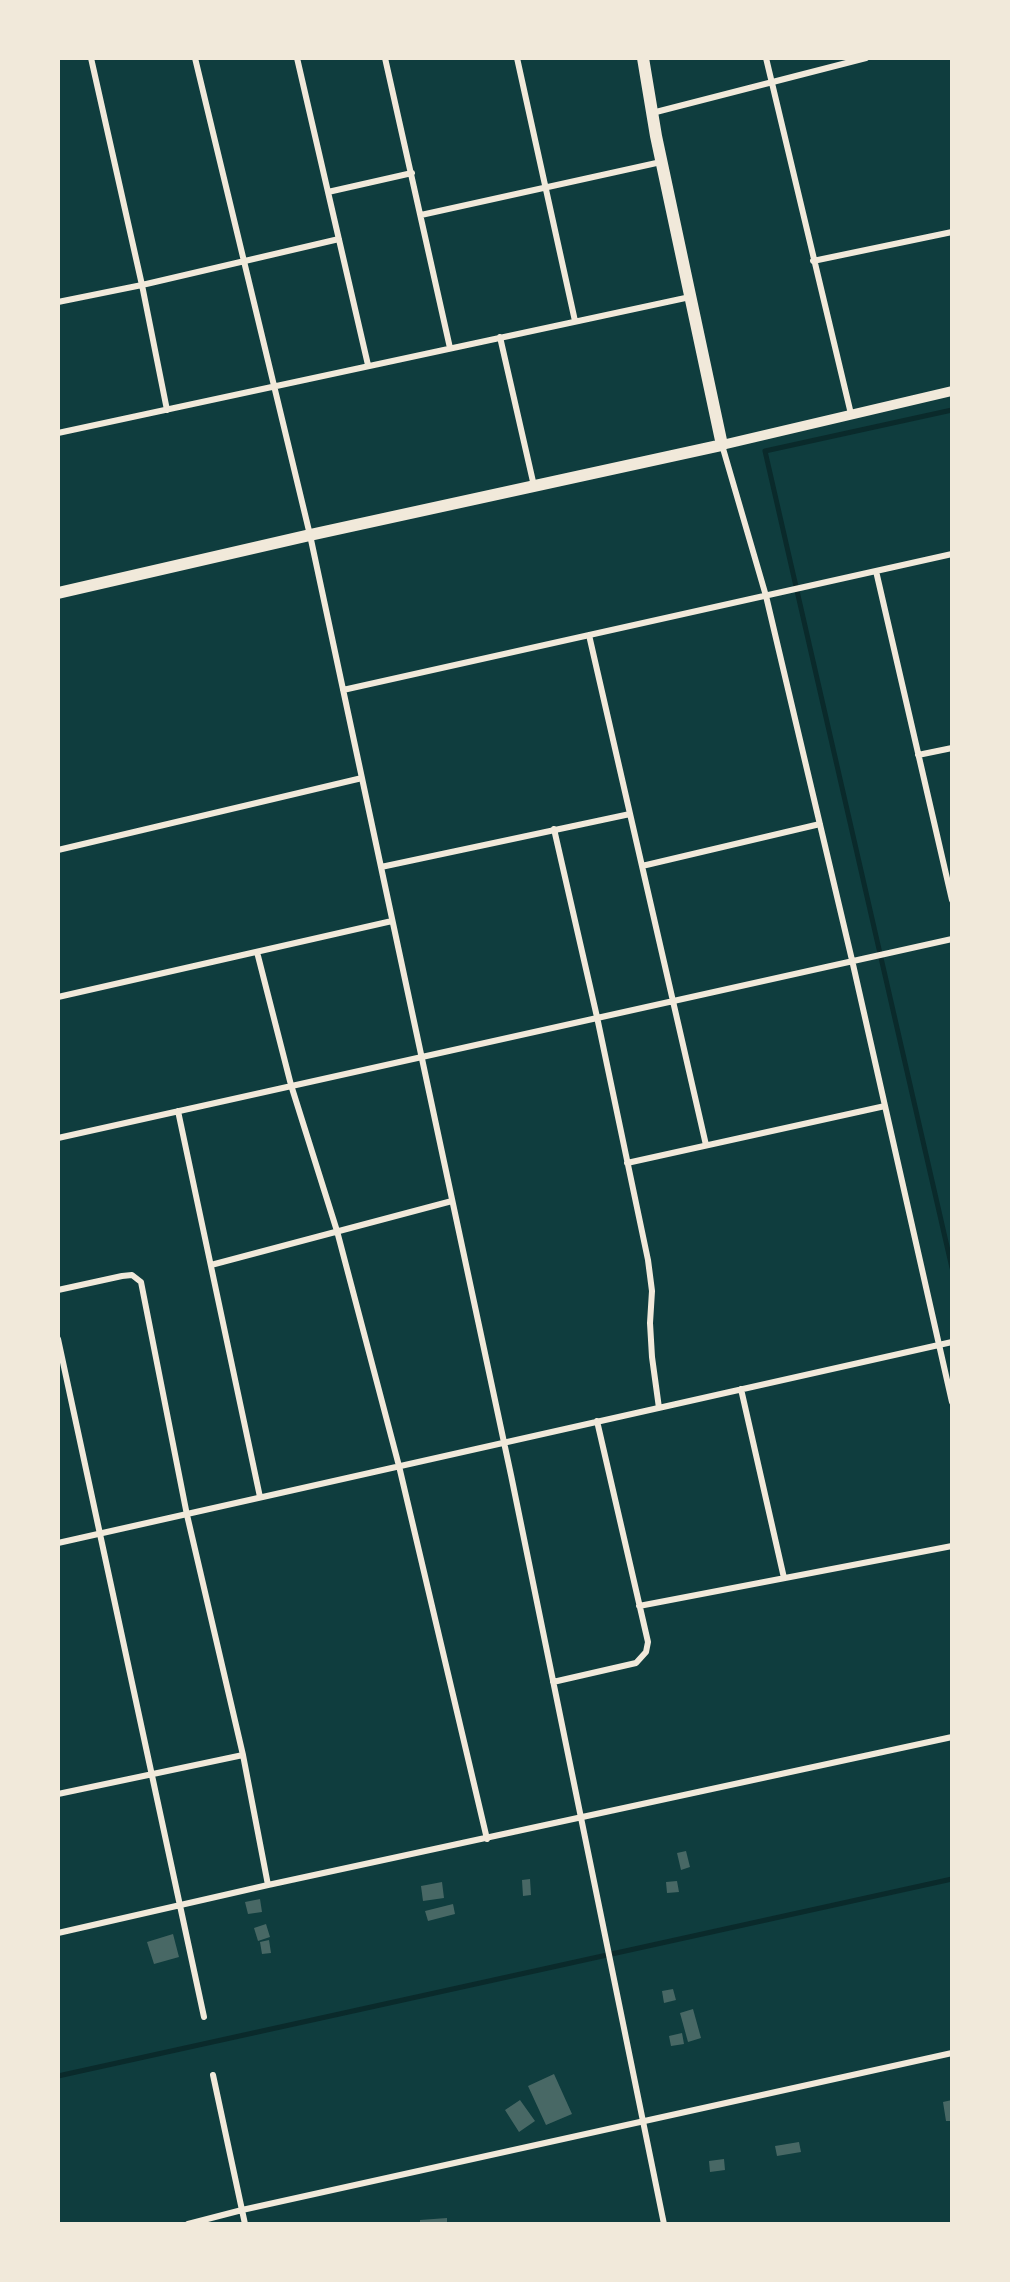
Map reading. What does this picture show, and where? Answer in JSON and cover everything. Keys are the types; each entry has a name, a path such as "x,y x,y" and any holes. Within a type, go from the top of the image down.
{"main road":[{"path":"58,593 722,445 662,162 643,58"}],"street":[{"path":"91,58 142,285 167,410"},
{"path":"195,58 310,535 504,1443 664,2223"},
{"path":"297,58 368,365"},
{"path":"385,58 450,348"},
{"path":"517,58 575,321"},
{"path":"766,58 851,414"},
{"path":"652,113 866,58"},
{"path":"421,215 662,162"},
{"path":"328,192 412,173"},
{"path":"813,261 951,232"},
{"path":"58,302 142,285 339,238"},
{"path":"58,433 690,297"},
{"path":"500,337 534,486"},
{"path":"951,391 722,445 766,596 852,960 951,1402"},
{"path":"343,690 951,554"},
{"path":"876,571 951,900"},
{"path":"589,635 706,1144"},
{"path":"918,755 951,748"},
{"path":"58,850 362,778"},
{"path":"381,867 630,814"},
{"path":"642,866 820,824"},
{"path":"554,830 597,1017 648,1260 652,1291 650,1323 659,1408"},
{"path":"58,997 392,921"},
{"path":"58,1138 951,939"},
{"path":"257,952 291,1085 337,1231 399,1466 487,1839"},
{"path":"627,1163 885,1106"},
{"path":"178,1111 260,1497"},
{"path":"211,1265 452,1201"},
{"path":"58,1290 132,1275 141,1282 187,1515 243,1755 268,1885"},
{"path":"58,1339 204,2017"},
{"path":"58,1543 951,1342"},
{"path":"741,1389 784,1578"},
{"path":"553,1682 636,1663 646,1652 648,1642 597,1422"},
{"path":"639,1606 951,1546"},
{"path":"58,1933 268,1885 951,1737"},
{"path":"58,1794 243,1755"},
{"path":"188,2223 951,2053"},
{"path":"213,2075 245,2223"}],"building":[{"path":"686,1851 690,1867 681,1870 677,1853"},
{"path":"530,1879 531,1895 523,1896 522,1880"},
{"path":"677,1881 679,1892 667,1893 666,1882"},
{"path":"442,1882 444,1898 423,1901 421,1886"},
{"path":"260,1899 262,1912 248,1914 245,1902"},
{"path":"453,1904 455,1914 428,1921 425,1911"},
{"path":"266,1924 270,1937 258,1941 254,1928"},
{"path":"173,1934 179,1957 154,1964 147,1942"},
{"path":"269,1940 271,1953 262,1954 260,1942"},
{"path":"673,1989 676,2000 664,2003 662,1991"},
{"path":"693,2009 701,2038 688,2042 680,2013"},
{"path":"682,2033 684,2044 671,2046 669,2036"},
{"path":"554,2074 572,2114 546,2125 528,2086"},
{"path":"520,2100 535,2121 519,2132 505,2110"},
{"path":"952,2100 952,2121 946,2121 943,2102"},
{"path":"799,2142 801,2152 777,2156 775,2146"},
{"path":"724,2159 725,2170 710,2172 709,2161"},
{"path":"447,2218 447,2224 420,2224 420,2220"}],"waterway":[{"path":"952,410 765,451 952,1268"},
{"path":"58,2076 952,1879"}]}
